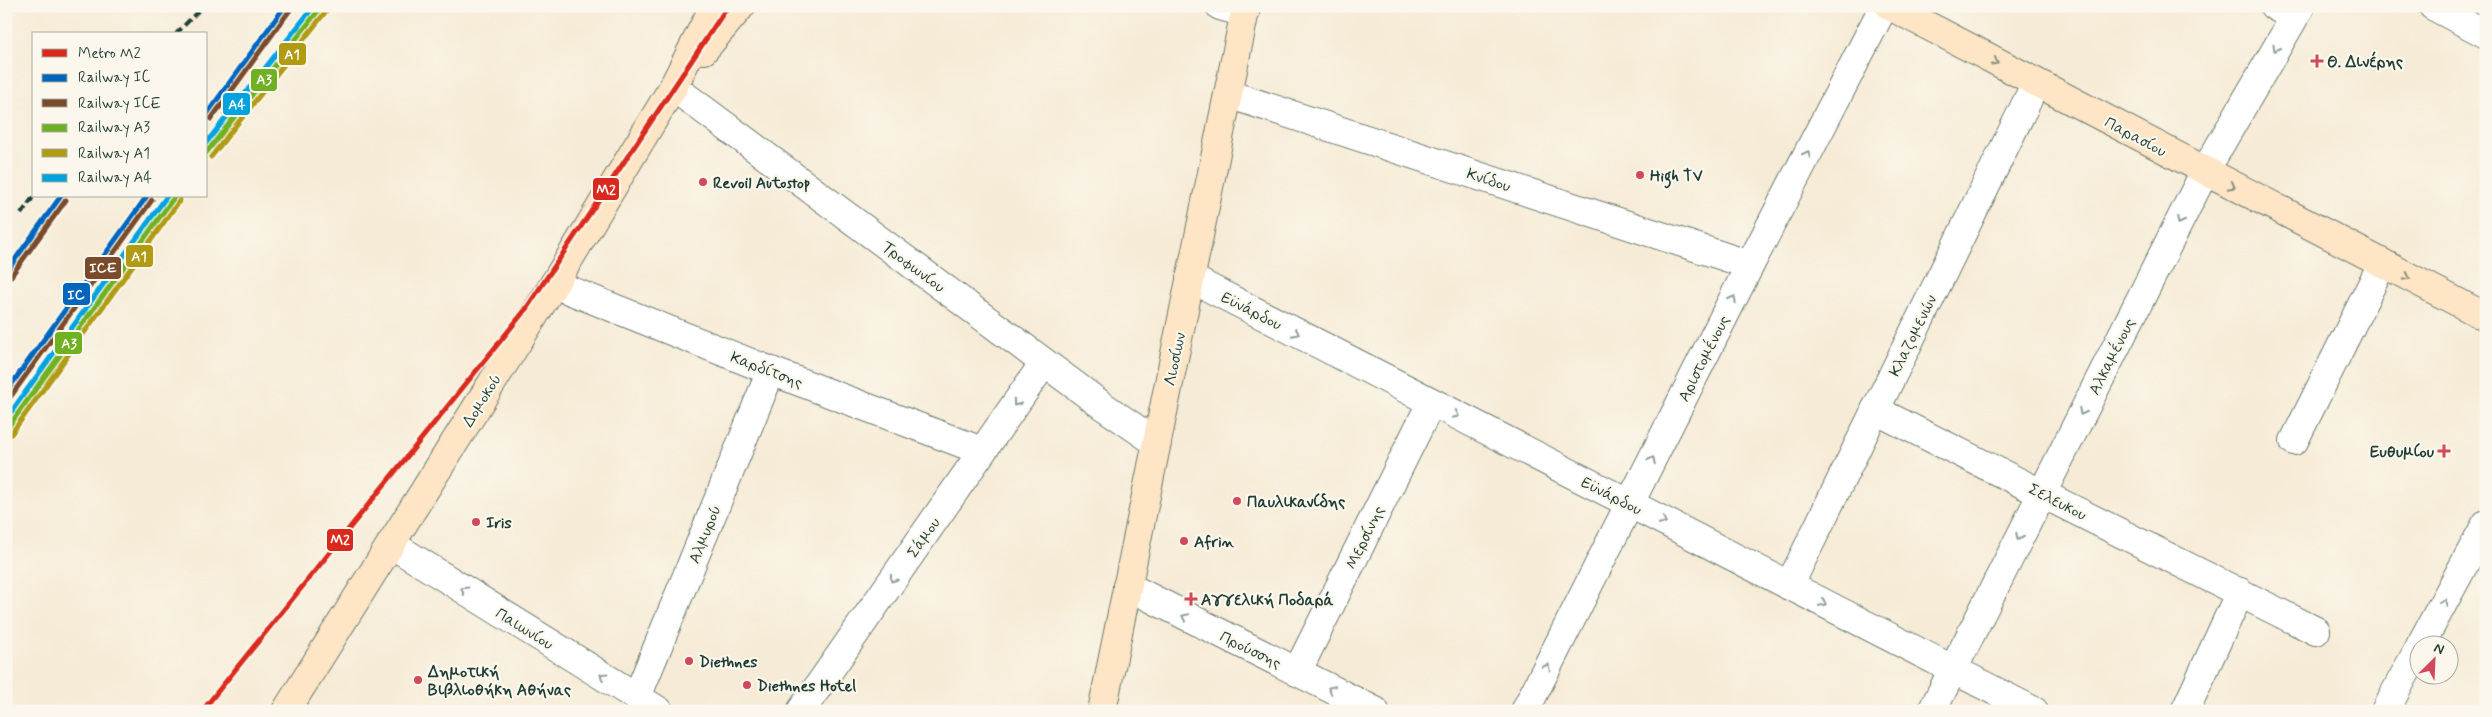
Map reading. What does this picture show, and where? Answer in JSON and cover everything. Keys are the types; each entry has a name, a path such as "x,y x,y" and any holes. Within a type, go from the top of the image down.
{"main road":[{"name":"Δομοκού","path":"286,711 554,284 673,87 714,6"},
{"name":"Δομοκού","path":"673,87 741,6"},
{"name":"Παρασίου","path":"1890,6 2486,318"},
{"name":"Λιοσίων","path":"1102,711 1228,94 1237,8"}],"street":[{"name":"Αριστομένους","path":"1525,711 1750,265 1884,6"},
{"path":"2433,6 2486,34"},
{"name":"Αλκαμένους","path":"1932,711 2205,171 2290,10"},
{"name":"Κλαζομενών","path":"1789,586 2036,83"},
{"name":"Τροφωνίου","path":"673,87 1044,363 1157,443"},
{"name":"Κνίδου","path":"1228,94 1750,265"},
{"path":"2294,442 2382,264"},
{"name":"Εϋνάρδου","path":"1190,278 2034,711"},
{"name":"Καρδίτσης","path":"554,284 771,371 982,451"},
{"name":"Σάμου","path":"801,711 1044,363"},
{"name":"Αλμυρού","path":"648,704 771,371"},
{"name":"Μερσίνης","path":"1297,672 1431,403"},
{"name":"Σελευκου","path":"1875,410 2316,631"},
{"path":"2426,634 2486,524"},
{"name":"Παιωνίου","path":"391,544 648,704"},
{"name":"Προύσσης","path":"1127,586 1375,711"},
{"path":"2185,711 2240,592"},
{"path":"2384,711 2410,663"}],"railway":[{"path":"178,32 203,6"},
{"path":"21,214 33,198"}],"metro line":[{"name":"Μ2","path":"202,711 526,309 728,6"}],"rail line":[{"name":"IC","path":"208,112 285,6"},
{"name":"A4","path":"208,140 314,6"},
{"name":"A3","path":"208,150 322,6"},
{"name":"ICE","path":"211,119 290,10"},
{"name":"A1","path":"211,157 327,10"},
{"name":"IC","path":"6,272 60,198"},
{"name":"IC","path":"6,392 146,198"},
{"name":"A4","path":"6,419 166,198"},
{"name":"A3","path":"6,430 174,198"},
{"name":"ICE","path":"11,276 66,200"},
{"name":"ICE","path":"11,396 152,200"},
{"name":"A1","path":"11,434 180,200"}],"place":[{"name":"Θ. Δινέρης","path":"2317,61"},
{"name":"High TV","path":"1640,175"},
{"name":"Revoil Autostop","path":"703,182"},
{"name":"Ευθυμίου","path":"2444,451"},
{"name":"Παυλικανίδης","path":"1237,501"},
{"name":"Iris","path":"476,522"},
{"name":"Afrin","path":"1184,541"},
{"name":"Αγγελική Ποδαρά","path":"1191,599"},
{"name":"Diethnes","path":"689,661"},
{"name":"Δημοτική Βιβλιοθήκη Αθήνας","path":"418,680"},
{"name":"Diethnes Hotel","path":"747,685"}]}
